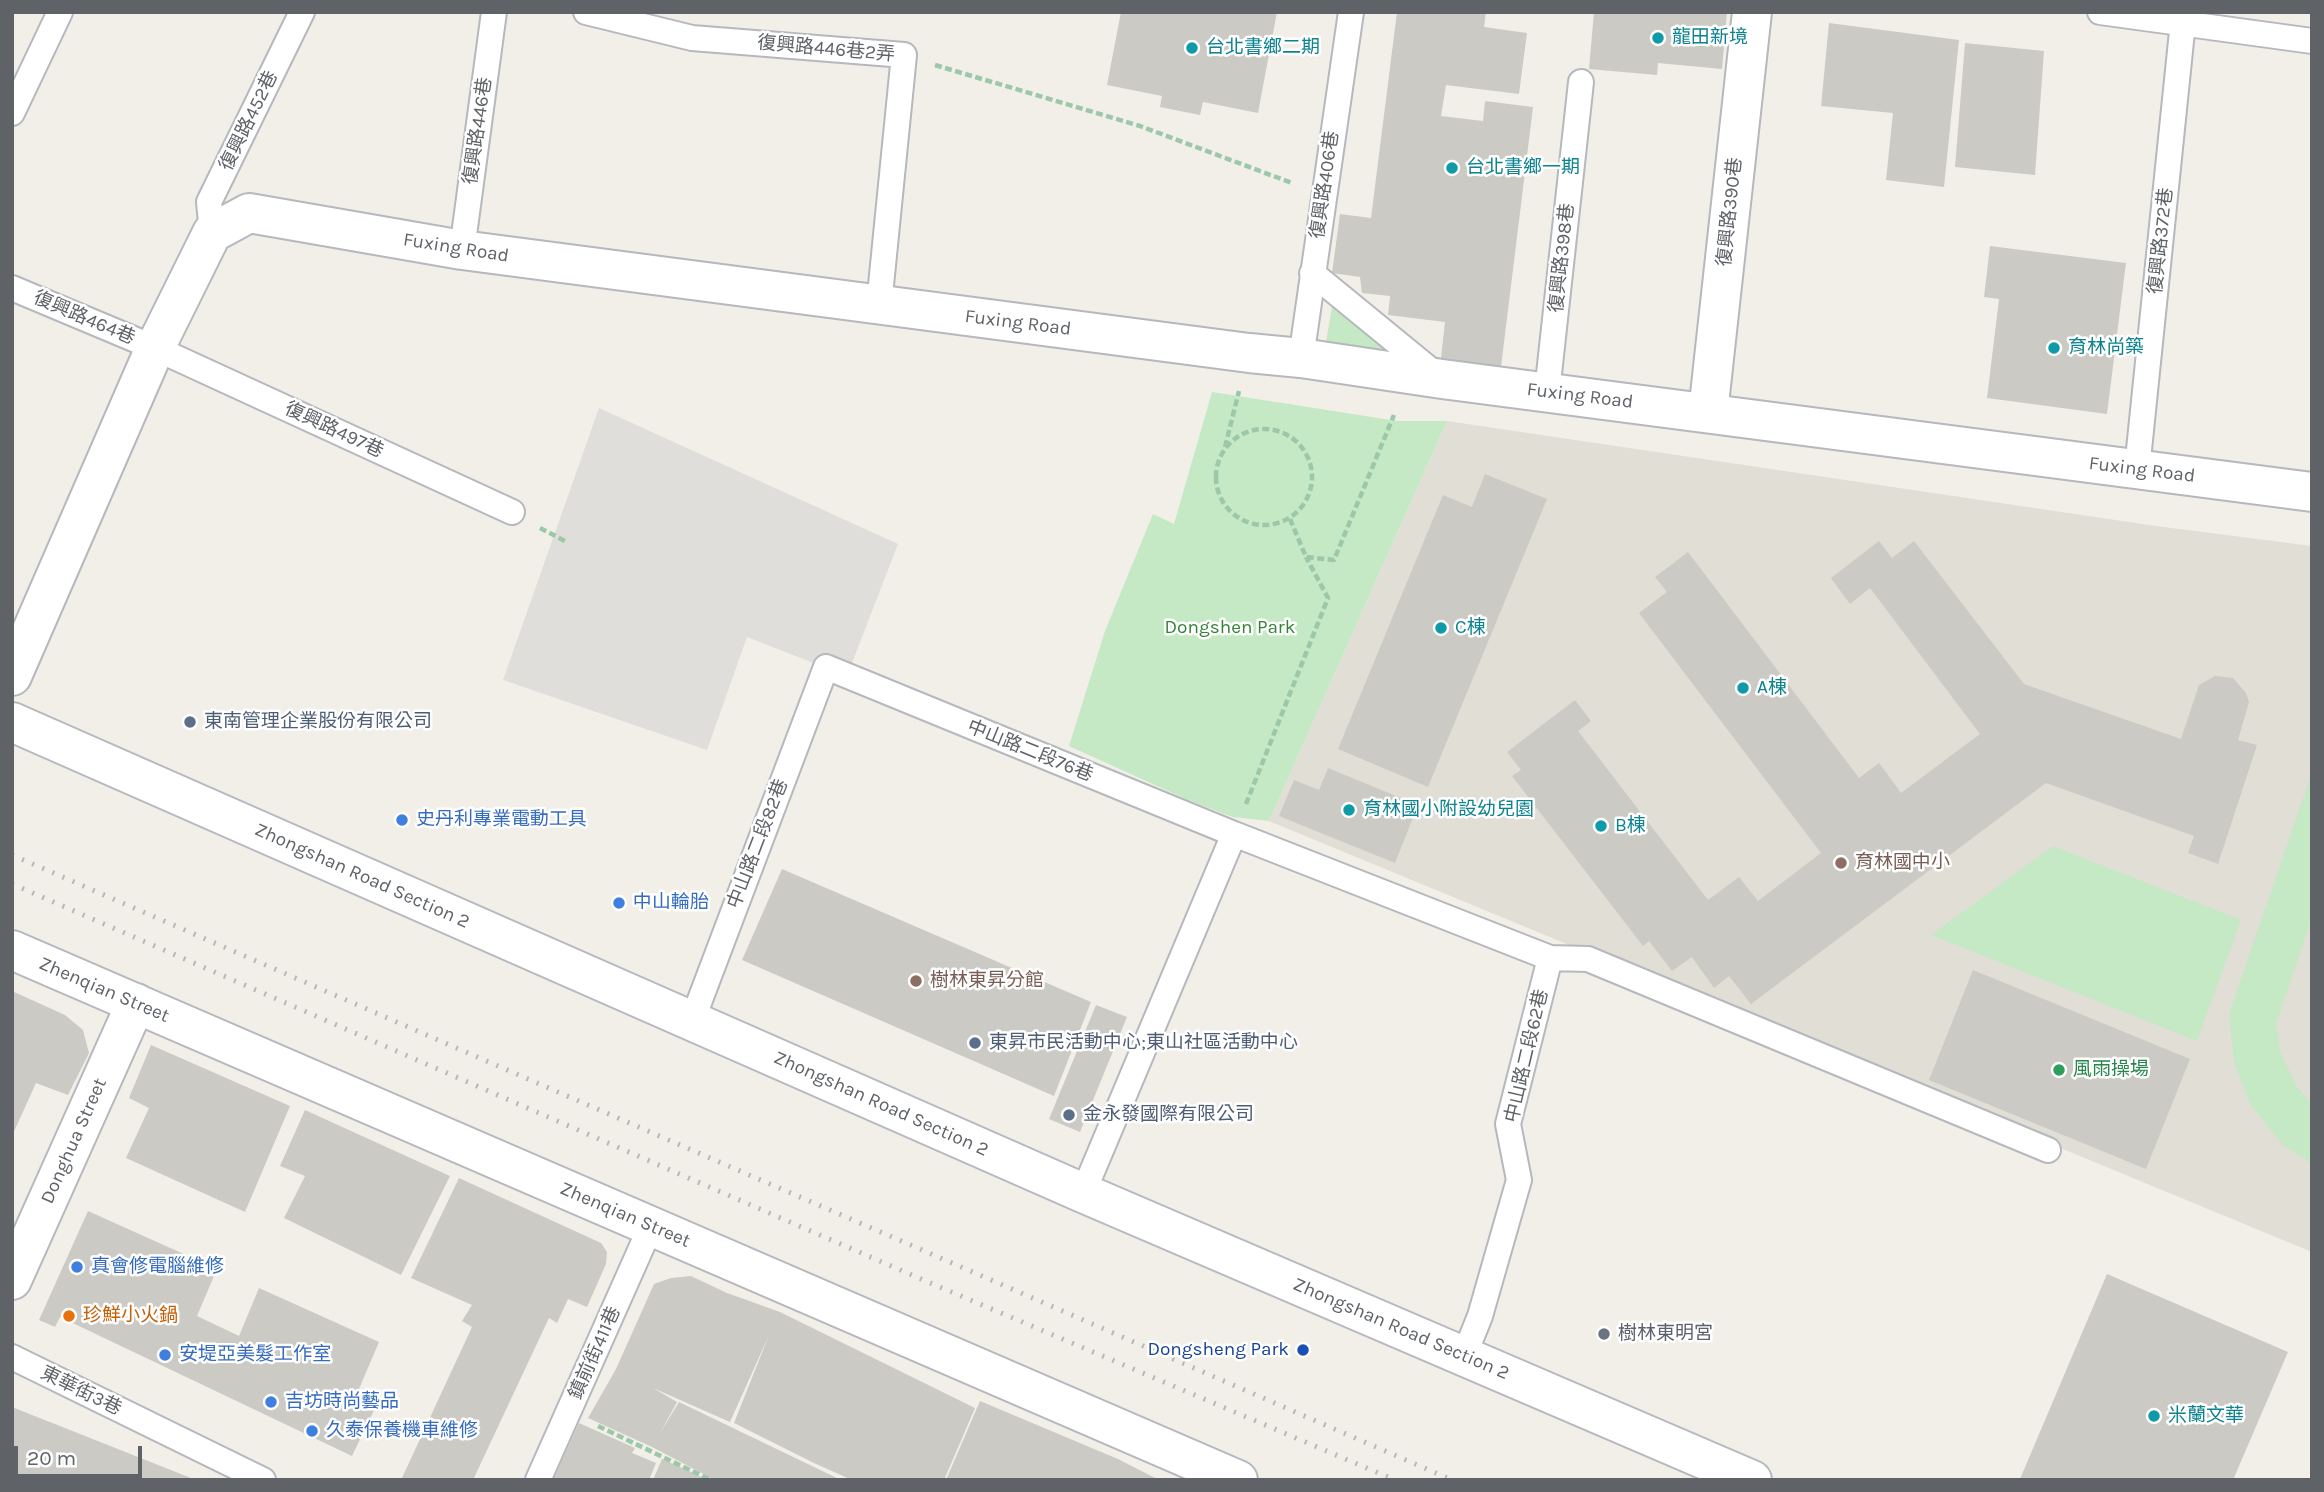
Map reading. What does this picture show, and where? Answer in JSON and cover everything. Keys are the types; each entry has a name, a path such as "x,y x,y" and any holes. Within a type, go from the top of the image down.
{"street":[{"name":"復興路390巷","path":"1708,413 1752,12"},
{"name":"Fuxing Road","path":"212,233 249,213 462,250 2312,492"},
{"path":"12,676 155,348 212,233"},
{"name":"Zhongshan Road Section 2","path":"12,722 1083,1193 1752,1480"},
{"name":"Zhenqian Street","path":"12,950 1238,1480"},
{"name":"Donghua Street","path":"12,1280 136,1003"}],"lane":[{"path":"12,113 60,12"},
{"name":"復興路452巷","path":"212,233 209,202 302,12"},
{"name":"復興路446巷","path":"462,250 494,12"},
{"name":"復興路446巷2弄","path":"586,12 692,38 904,55 879,305"},
{"name":"復興路406巷","path":"1301,358 1351,12"},
{"path":"2100,12 2185,18 2312,41"},
{"name":"復興路372巷","path":"2137,469 2185,18"},
{"name":"復興路398巷","path":"1547,392 1581,82"},
{"path":"1312,273 1427,377"},
{"name":"復興路464巷","path":"12,288 155,348"},
{"name":"復興路497巷","path":"155,348 512,512"},
{"name":"中山路二段76巷","path":"825,667 1234,834 1550,958 1588,959 2048,1150"},
{"name":"中山路二段82巷","path":"692,1021 825,667"},
{"path":"1083,1193 1234,834"},
{"name":"中山路二段62巷","path":"1464,1356 1480,1316 1519,1180 1508,1124 1550,958"},
{"name":"鎮前街411巷","path":"538,1480 651,1226"},
{"name":"東華街3巷","path":"12,1357 263,1480"}],"path":[{"path":"904,55 1140,126 1323,194"},
{"path":"1224,449 1235,438 1264,428 1279,431 1294,439 1305,449 1312,464 1310,495 1302,509 1290,519 1274,525 1258,525 1242,520 1229,511 1220,497 1216,481 1217,465 1224,449 1249,353"},
{"path":"1306,557 1334,560 1427,377"},
{"path":"1234,834 1328,597 1306,557 1290,519"},
{"path":"569,1413 711,1480"}],"shaded area":[{"path":"599,408 898,544 847,676 747,637 707,750 503,680"},
{"name":"育林國中小","path":"1447,421 2156,526 2312,546 2312,1252 1269,821"}],"green space":[{"path":"1333,302 1399,360 1325,347"},
{"name":"Dongshen Park","path":"1212,392 1397,421 1447,421 1269,821 1233,817 1188,800 1069,746 1105,631 1153,514 1174,524"},
{"path":"2312,772 2312,917 2276,1024 2281,1054 2297,1087 2312,1104 2312,1164 2282,1144 2250,1104 2234,1062 2229,1014"},
{"path":"2053,846 2241,920 2197,1041 1931,935"}],"building":[{"name":"台北書鄉二期","path":"1121,12 1277,12 1258,113 1203,102 1200,115 1160,107 1162,96 1107,85"},
{"name":"台北書鄉一期","path":"1397,12 1486,12 1484,27 1527,33 1519,94 1446,85 1441,116 1483,121 1485,101 1533,107 1500,375 1440,367 1445,322 1388,315 1390,296 1362,293 1360,277 1332,273 1340,214 1371,218"},
{"name":"龍田新境","path":"1594,12 1727,12 1722,69 1658,63 1657,75 1589,69"},
{"path":"1829,23 1959,40 1944,187 1886,180 1893,113 1821,106"},
{"path":"1965,43 2044,51 2035,175 1955,167"},
{"name":"育林尚築","path":"1990,246 2126,263 2107,414 1987,398 1999,299 1984,297"},
{"name":"C棟","path":"1485,474 1547,499 1428,787 1338,749 1443,495 1472,507"},
{"path":"1879,541 1892,558 1914,541 2024,684 2181,739 2199,685 2215,676 2233,678 2246,693 2249,702 2238,740 2257,745 2218,864 2188,853 2194,836 2046,783 1751,1004 1729,976 1714,988 1692,957 1672,971 1649,941 1643,946 1512,776 1521,770 1507,752 1575,700 1591,721 1578,731 1708,900 1739,877 1758,901 1821,853 1639,613 1667,592 1655,577 1688,552 1859,778 1879,763 1901,793 1980,734 1870,588 1850,604 1831,578"},
{"name":"育林國小附設幼兒園","path":"1328,768 1418,805 1395,863 1279,816 1294,780 1319,790"},
{"name":"樹林東昇分館","path":"782,869 1091,1002 1054,1096 742,960"},
{"name":"風雨操場","path":"1973,970 2190,1059 2146,1169 1929,1080"},
{"path":"12,991 65,1015 83,1030 89,1053 68,1095 36,1083 12,1136"},
{"path":"1096,1005 1127,1017 1080,1132 1049,1119"},
{"path":"151,1045 290,1106 245,1212 126,1158 149,1108 129,1098"},
{"path":"305,1110 450,1176 401,1275 284,1218 305,1176 280,1166"},
{"path":"459,1178 601,1243 607,1252 606,1264 587,1307 568,1299 557,1323 549,1318 473,1480 401,1480 472,1327 462,1321 472,1305 411,1278"},
{"path":"88,1211 217,1269 197,1316 239,1336 259,1288 379,1342 356,1396 376,1406 352,1456 60,1317 55,1327 39,1320"},
{"name":"米蘭文華","path":"2107,1274 2288,1352 2233,1480 2020,1479"},
{"path":"691,1276 727,1293 780,1312 975,1408 944,1480 852,1480 734,1423 769,1335 730,1422 653,1388 677,1402 660,1433 679,1402 841,1480 715,1480 588,1418 616,1369 654,1284 671,1278"},
{"path":"980,1401 1118,1459 1159,1480 946,1480"},
{"path":"12,1407 196,1480 12,1480"},
{"path":"579,1423 635,1448 632,1453 656,1463 649,1480 553,1480"},
{"path":"662,1459 689,1471 708,1480 653,1480"}],"railway":[{"path":"12,855 1452,1480"},
{"path":"12,884 928,1282 1395,1480"}],"place":[{"name":"龍田新境","path":"1658,38"},
{"name":"台北書鄉二期","path":"1192,48"},
{"name":"台北書鄉一期","path":"1452,168"},
{"name":"育林尚築","path":"2054,348"},
{"name":"C棟","path":"1441,628"},
{"name":"A棟","path":"1743,688"},
{"name":"東南管理企業股份有限公司","path":"190,722"},
{"name":"育林國小附設幼兒園","path":"1349,810"},
{"name":"史丹利專業電動工具","path":"402,820"},
{"name":"B棟","path":"1601,826"},
{"name":"育林國中小","path":"1841,863"},
{"name":"中山輪胎","path":"619,903"},
{"name":"樹林東昇分館","path":"916,981"},
{"name":"東昇市民活動中心;東山社區活動中心","path":"975,1043"},
{"name":"風雨操場","path":"2059,1070"},
{"name":"金永發國際有限公司","path":"1069,1115"},
{"name":"真會修電腦維修","path":"77,1267"},
{"name":"珍鮮小火鍋","path":"69,1316"},
{"name":"樹林東明宮","path":"1604,1334"},
{"name":"Dongsheng Park","path":"1303,1350"},
{"name":"安堤亞美髮工作室","path":"165,1355"},
{"name":"吉坊時尚藝品","path":"271,1402"},
{"name":"米蘭文華","path":"2154,1416"},
{"name":"久泰保養機車維修","path":"312,1431"}]}
